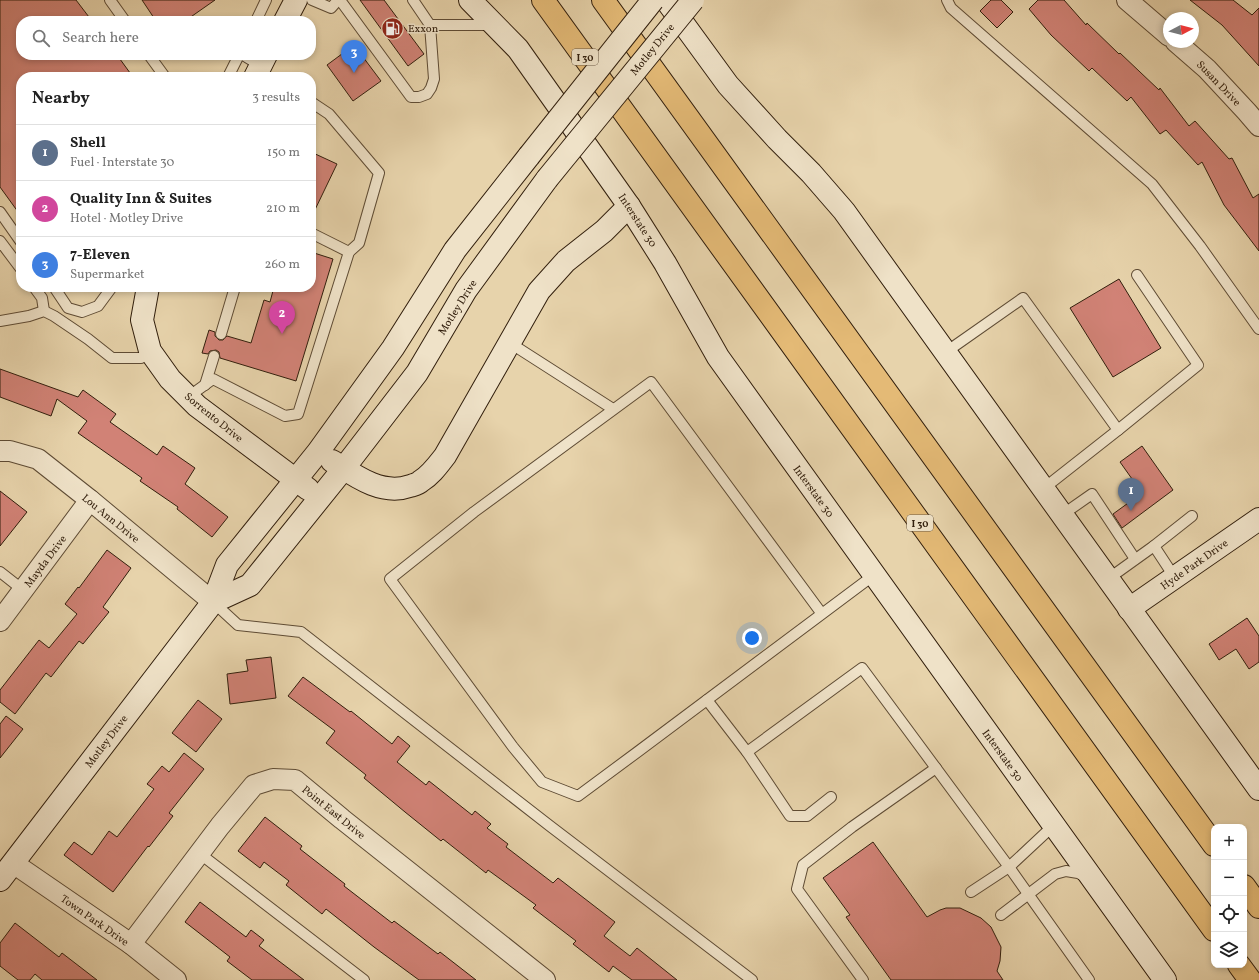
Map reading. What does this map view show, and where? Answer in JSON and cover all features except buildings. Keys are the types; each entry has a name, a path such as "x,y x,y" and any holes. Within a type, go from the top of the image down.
{"highway":[{"name":"I 30","path":"543,0 1211,926"},
{"path":"603,0 1211,841"},
{"path":"1247,890 1259,907"},
{"path":"1241,968 1250,980"}],"main road":[{"path":"288,16 296,0"},
{"name":"Interstate 30","path":"470,0 518,49 629,206 665,264 718,357 1165,980"},
{"name":"Motley Drive","path":"6,872 212,602 227,565 318,452 393,348 455,250 653,0"},
{"path":"666,0 728,85 777,140 811,173 844,211 1129,609 1258,786"},
{"name":"Motley Drive","path":"212,602 250,585 344,468 417,373 466,290 547,179 692,0"},
{"path":"318,452 371,484 387,488 403,488 420,482 434,470 445,456 539,292 566,261 604,231 629,206"},
{"name":"Sorrento Drive","path":"147,292 142,320 150,351 170,379 196,391 197,406 320,498"},
{"name":"Hyde Park Drive","path":"1129,609 1259,519"}],"street":[{"path":"1127,0 1163,31"},
{"name":"Susan Drive","path":"1183,48 1207,69 1259,126"},
{"name":"Lou Ann Drive","path":"0,451 10,451 38,459 90,500 212,602"},
{"name":"Mayda Drive","path":"0,621 90,500"},
{"name":"Point East Drive","path":"131,944 199,853 254,785 273,779 295,780 545,980"},
{"name":"Town Park Drive","path":"6,872 131,944 176,980"}],"lane":[{"path":"110,0 121,16"},
{"path":"258,16 266,0"},
{"path":"312,0 331,8 339,0 411,97 419,97 427,94 434,79 430,25 413,0"},
{"path":"947,0 951,8 1152,184 1200,246 1259,329"},
{"path":"430,25 494,25"},
{"path":"153,60 161,72"},
{"path":"230,72 236,60"},
{"path":"196,391 213,379 285,416 298,414 349,252 359,243 379,173 329,114 316,105"},
{"path":"0,212 16,235"},
{"path":"316,236 349,252"},
{"path":"0,241 16,263"},
{"path":"1043,489 1198,365 1137,275"},
{"path":"38,292 42,298 44,311"},
{"path":"57,292 68,308 82,312 98,306 108,292"},
{"path":"221,334 234,292"},
{"path":"946,352 1024,298 1118,430"},
{"path":"0,320 29,316 44,311 88,339 112,358 141,358 150,351"},
{"path":"510,343 613,409"},
{"path":"196,391 214,356"},
{"path":"822,614 651,382 474,512 390,580 513,747 542,782 578,796 707,700 822,614 874,575"},
{"path":"1062,515 1092,494 1135,559"},
{"path":"1108,579 1192,516"},
{"path":"1154,546 1175,578"},
{"path":"0,572 23,590"},
{"path":"212,602 238,625 301,632 752,980"},
{"path":"747,752 862,668 1009,867 1089,980"},
{"path":"707,700 747,752 790,816 807,816 831,797"},
{"path":"863,980 797,889 803,865 852,827 936,768"},
{"path":"971,892 1009,867 1054,825"},
{"path":"199,853 364,980"},
{"path":"1001,915 1055,874 1066,871 1078,873 1093,880"}],"place":[{"name":"Exxon","path":"393,28"},
{"name":"7-Eleven","path":"354,73"},
{"name":"Quality Inn & Suites","path":"282,334"},
{"name":"Shell","path":"1131,511"}]}
